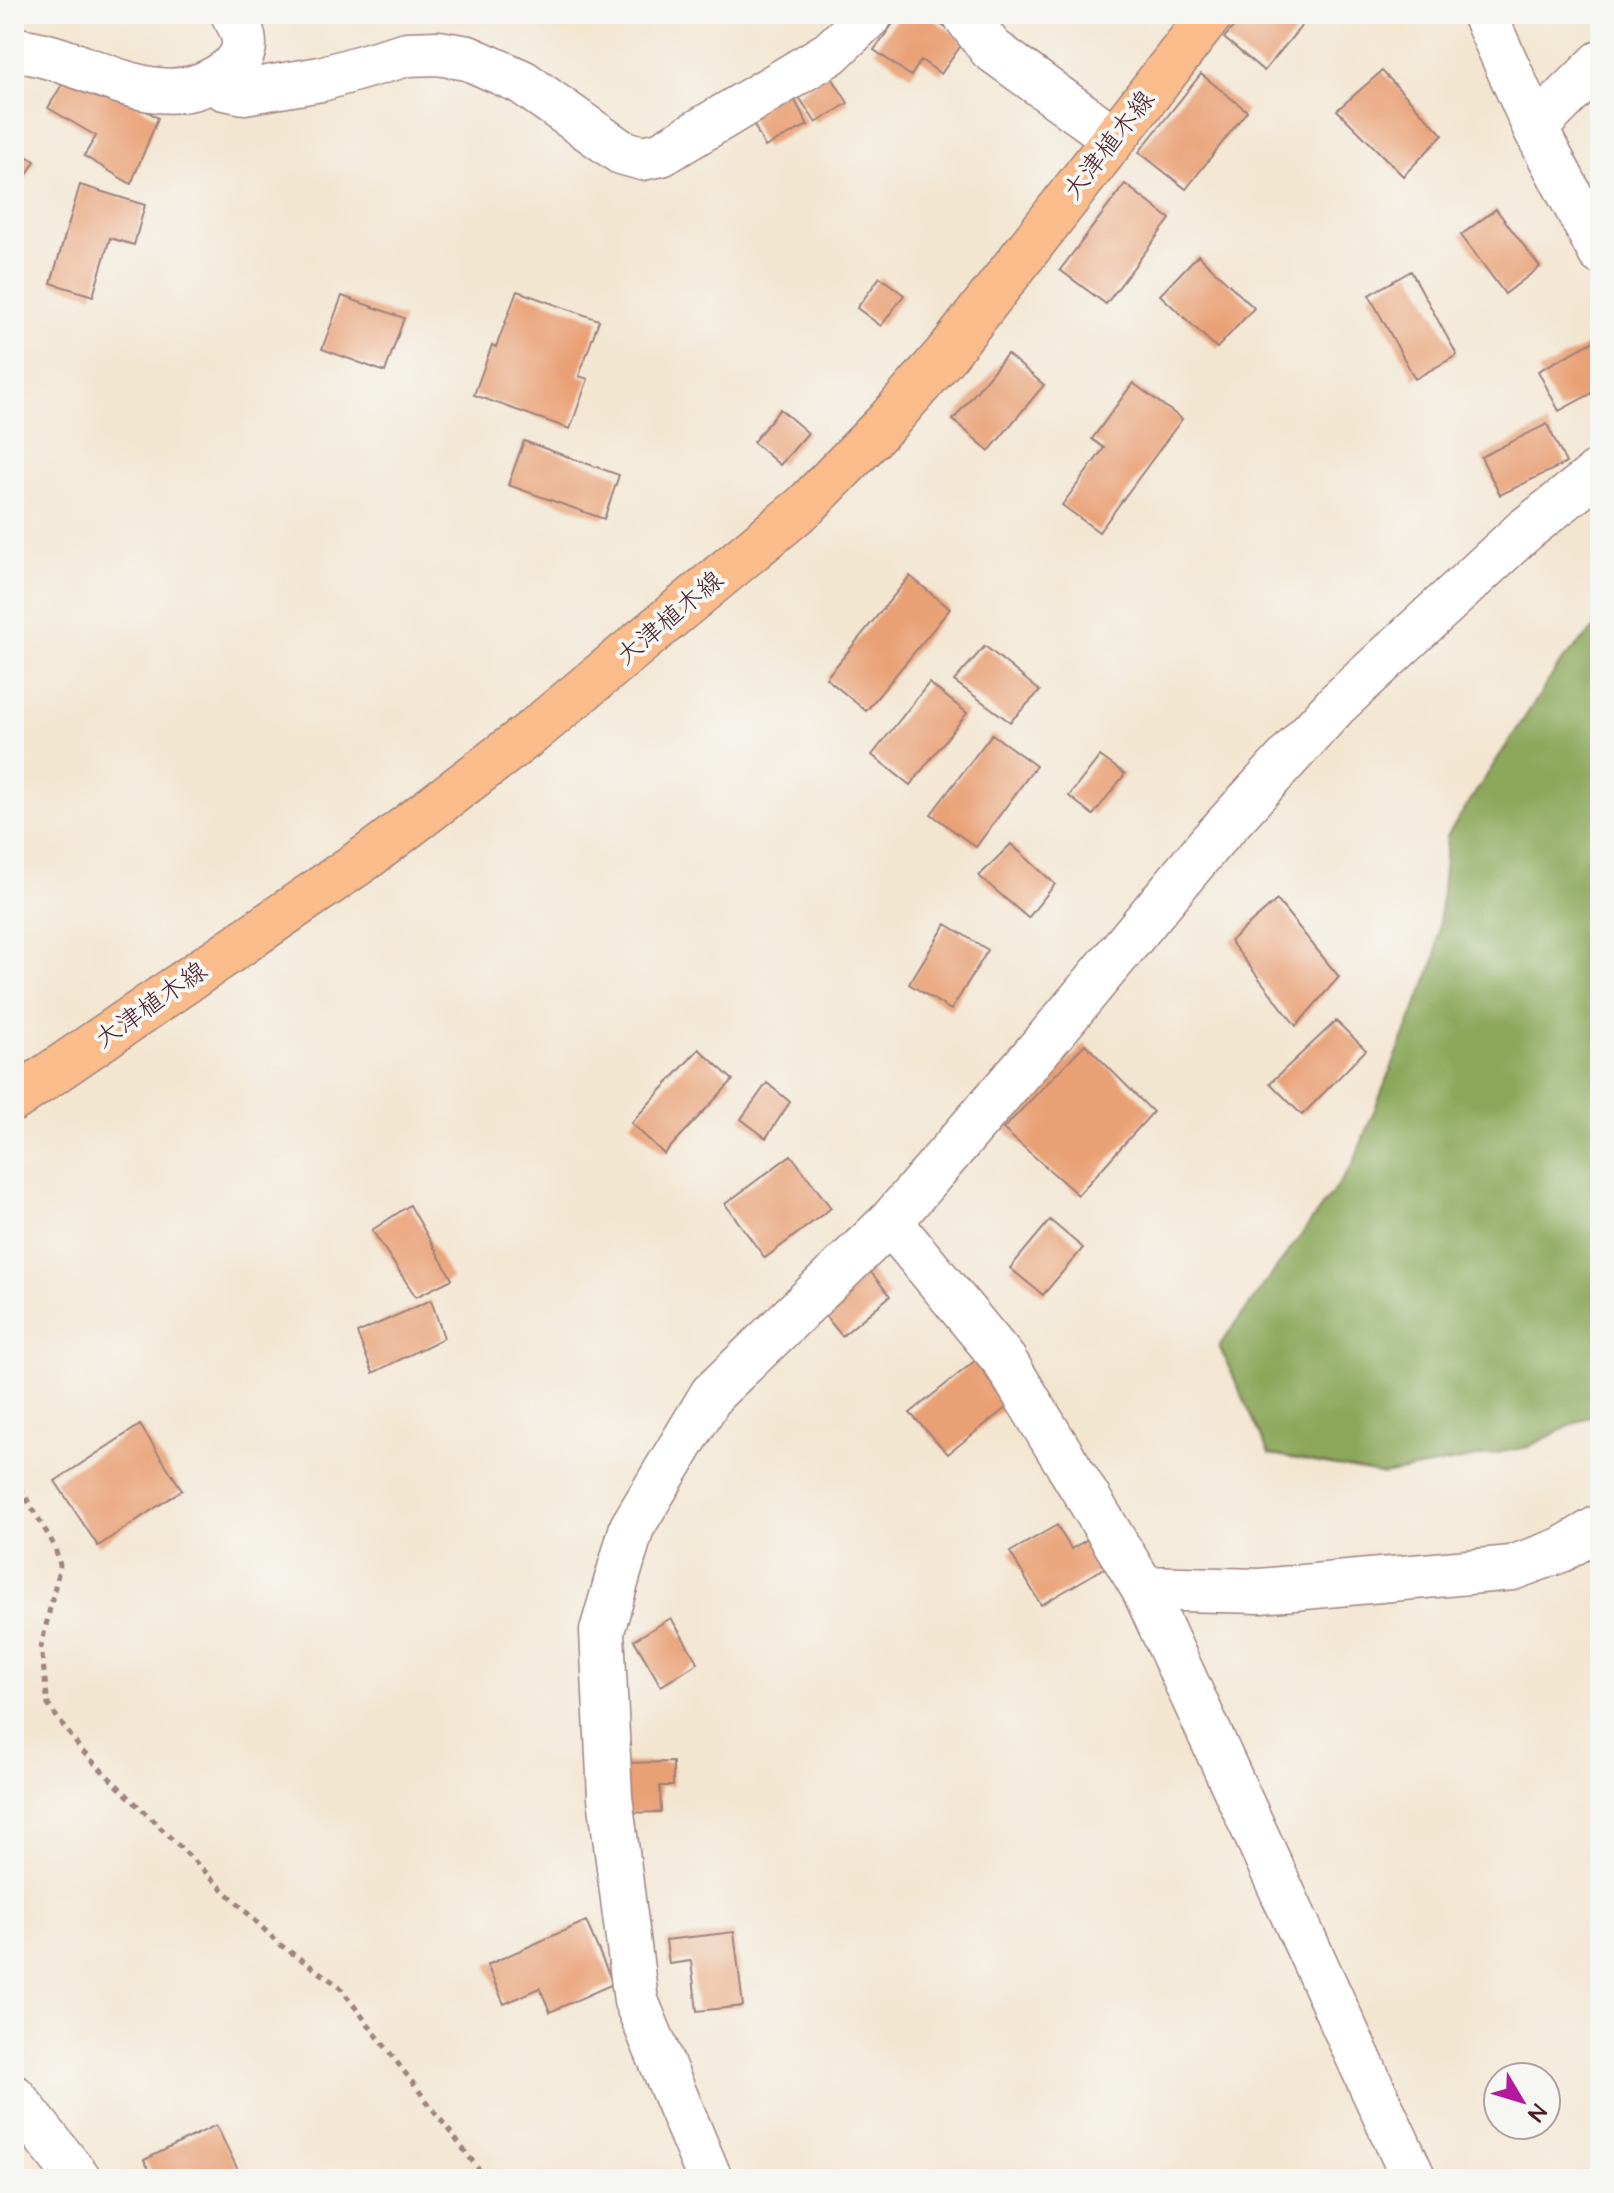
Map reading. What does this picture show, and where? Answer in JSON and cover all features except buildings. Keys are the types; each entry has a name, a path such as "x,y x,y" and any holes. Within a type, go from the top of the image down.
{"main road":[{"name":"大津植木線","path":"14,1099 370,855 532,732 806,505 888,421 948,352 1211,14"}],"street":[{"path":"14,50 42,53 136,88 167,91 193,87 216,79 237,63 246,47 243,30 233,14"},
{"path":"216,79 224,88 244,92 321,79 407,54 438,53 468,58 522,82 621,152 642,158 661,154 830,53 871,14"},
{"path":"964,14 991,49 1114,138"},
{"path":"1484,14 1535,128 1600,252"},
{"path":"1535,128 1600,63"},
{"path":"710,2179 636,2001 610,1797 602,1631 632,1527 712,1394 890,1222 1210,843 1337,704 1525,530 1600,471"},
{"path":"890,1222 1004,1360 1143,1588 1414,2179"},
{"path":"1143,1588 1260,1591 1512,1568 1561,1550 1600,1527"},
{"path":"14,2097 79,2179"}],"path":[{"path":"14,1477 54,1545 60,1565 41,1647 48,1705 82,1751 268,1933 339,1986 486,2179"}],"green space":[{"path":"1600,623 1600,1411 1528,1447 1384,1475 1269,1454 1219,1346 1352,1166 1436,957 1447,836 1561,662"}]}
